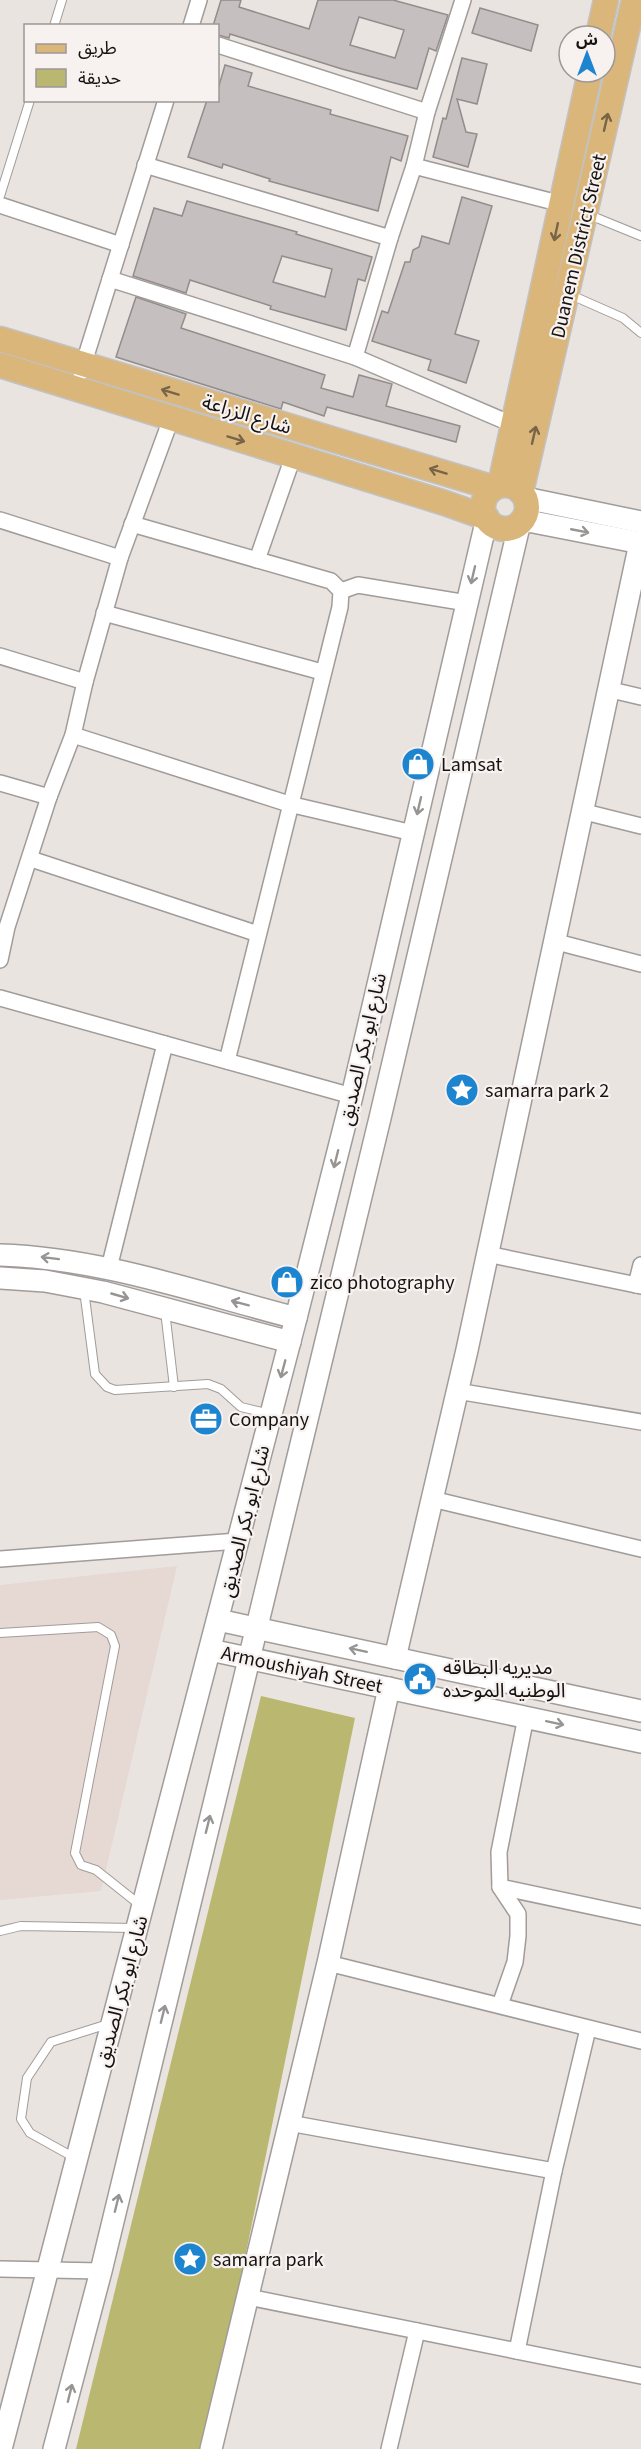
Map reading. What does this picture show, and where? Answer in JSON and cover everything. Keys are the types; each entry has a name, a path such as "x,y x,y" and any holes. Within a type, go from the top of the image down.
{"main road":[{"path":"601,24 606,0"},
{"name":"Duanem District Street","path":"514,501 567,293 634,0"},
{"name":"Duanem District Street","path":"514,501 513,425 587,84"},
{"name":"شارع الزراعة","path":"0,339 514,501 504,529 491,524 486,518 445,503 0,365"},
{"path":"395,1658 457,1391 641,536 488,492 483,505 486,518"},
{"name":"شارع ابو بكر الصديق","path":"54,2449 100,2271 382,1106 514,501"},
{"name":"شارع ابو بكر الصديق","path":"1,2449 144,1907 352,1096 486,518"},
{"path":"0,1255 51,1258 110,1268 296,1318"},
{"path":"0,1278 45,1281 84,1288 290,1342"},
{"name":"Armoushiyah Street","path":"218,1620 641,1711"},
{"name":"Armoushiyah Street","path":"210,1650 641,1742"},
{"path":"211,2449 328,1963 389,1688"}],"street":[{"path":"191,24 199,0"},
{"path":"355,357 414,166 427,112 463,0"},
{"path":"219,45 427,112"},
{"path":"77,389 165,102"},
{"path":"145,165 390,238"},
{"path":"414,166 562,204"},
{"path":"0,206 121,245"},
{"path":"110,279 355,357 513,425"},
{"path":"0,960 3,926 31,859 49,797 73,735 85,682 120,558 171,419"},
{"path":"257,560 293,457"},
{"path":"0,520 120,558"},
{"path":"132,524 331,581 341,591 340,607 226,1061"},
{"path":"341,591 358,585 467,603"},
{"path":"104,613 322,672"},
{"path":"0,656 85,682"},
{"path":"607,689 641,697"},
{"path":"73,735 289,804 413,833"},
{"path":"0,783 49,797"},
{"path":"581,811 641,826"},
{"path":"31,859 258,934"},
{"path":"553,942 641,964"},
{"path":"0,998 352,1096"},
{"path":"110,1268 165,1044"},
{"path":"487,1254 639,1286 641,1265"},
{"path":"457,1391 641,1422"},
{"path":"432,1499 641,1550"},
{"path":"0,1558 238,1541"},
{"path":"500,2006 515,1962 518,1914 501,1887 499,1852 526,1717"},
{"path":"501,1887 641,1917"},
{"path":"328,1963 641,2041"},
{"path":"517,2351 554,2171 588,2029"},
{"path":"289,2123 554,2171"},
{"path":"0,2269 100,2271"},
{"path":"248,2298 641,2376"},
{"path":"389,2449 417,2331"}],"lane":[{"path":"55,24 62,0"},
{"path":"0,196 29,102"},
{"path":"585,213 641,236"},
{"path":"567,293 623,318 641,333"},
{"path":"84,1288 95,1374 106,1388 115,1390 215,1385 241,1407 271,1414"},
{"path":"164,1309 174,1387"},
{"path":"0,1633 98,1627 111,1635 116,1646 75,1853 81,1864 96,1870 144,1907"},
{"path":"0,1931 21,1926 138,1928"},
{"path":"77,2159 30,2133 21,2119 27,2078 51,2042 114,2022"}],"shaded area":[{"path":"177,1566 101,1891 0,1900 0,1585"}],"green space":[{"path":"261,1696 355,1718 206,2449 76,2449"}],"building":[{"path":"221,0 241,0 239,7 309,29 318,0 393,0 448,15 436,51 429,48 417,89 342,69 230,34 229,38 219,35 219,24 214,24","holes":["359,17 404,30 395,58 350,45"]},
{"path":"480,8 538,25 531,51 472,33"},
{"path":"462,58 487,64 477,104 457,99 466,132 477,134 468,167 433,157"},
{"path":"225,65 252,73 248,86 331,110 330,114 408,136 401,161 391,157 378,211 269,181 270,179 223,164 222,168 188,157 206,102 219,102 219,86"},
{"path":"462,197 492,206 455,334 479,341 466,383 428,370 431,360 372,341 382,311 388,313 405,262 410,262 413,250 419,247 422,236 449,244"},
{"path":"187,201 297,232 296,234 372,257 365,281 358,279 346,330 270,309 271,306 190,280 186,293 133,276 154,208 182,216","holes":["282,256 332,269 325,297 273,282"]},
{"path":"136,297 186,314 181,328 325,375 321,388 353,397 359,375 392,384 386,406 460,426 456,442 327,407 324,416 283,402 281,409 116,357"}],"place":[{"name":"Lamsat","path":"418,764"},
{"name":"samarra park 2","path":"462,1090"},
{"name":"zico photography","path":"287,1282"},
{"name":"Company","path":"206,1419"},
{"name":"مديريه البطاقه الوطنيه الموحده","path":"420,1679"},
{"name":"samarra park","path":"190,2259"}]}
